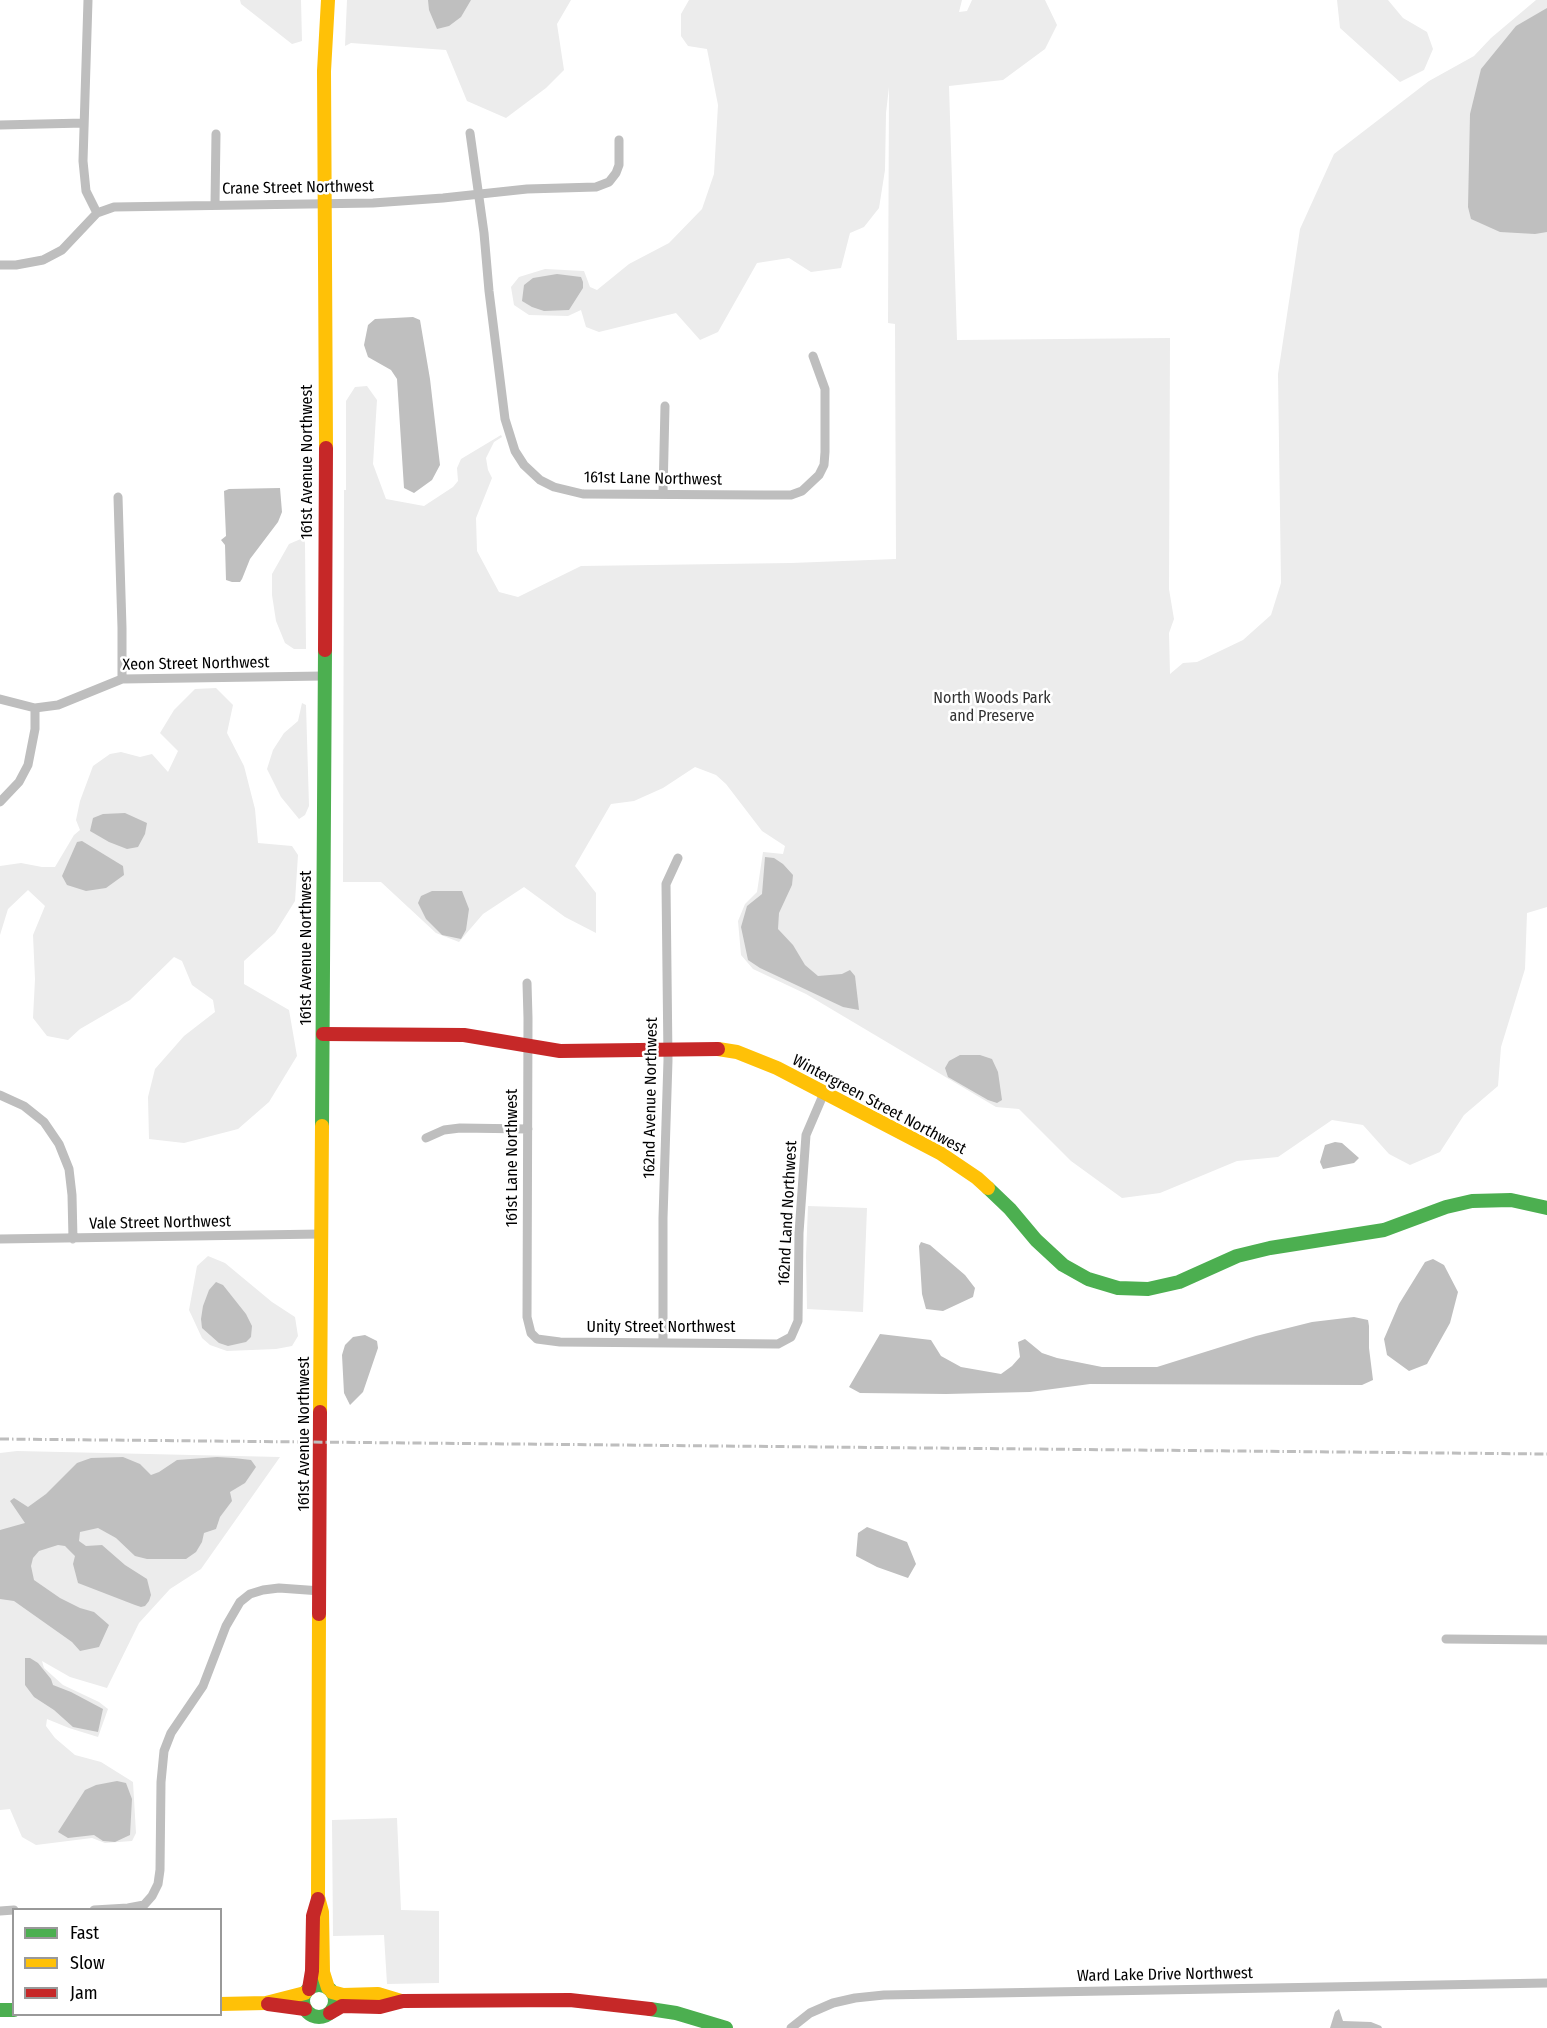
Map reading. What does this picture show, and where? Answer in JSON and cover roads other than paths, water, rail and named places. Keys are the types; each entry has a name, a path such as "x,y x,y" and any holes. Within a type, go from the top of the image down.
{"main road":[{"name":"161st Avenue Northwest","path":"307,1991 312,1971 313,1916 318,1897 323,1034 324,71 328,0"},
{"name":"Wintergreen Street Northwest","path":"323,1034 464,1035 560,1051 724,1049 737,1052 777,1068 940,1153 977,1178 1063,1265 1088,1279 1118,1287 1148,1288 1179,1282 1237,1256 1270,1248 1384,1230 1472,1201 1505,1200 1547,1208"},
{"name":"161st Avenue Northwest","path":"318,1897 322,1912 323,1972 330,1990"},
{"path":"222,2004 266,2003 307,1991 318,1985 343,1995 378,1994 403,2001"},
{"path":"326,2019 334,2002 330,1990"},
{"path":"307,1991 303,2004 312,2028"},
{"path":"326,2019 342,2006 380,2007 403,2001 570,2000 627,2005 676,2013 726,2028"},
{"path":"266,2003 307,2012 326,2019"}],"street":[{"path":"0,265 16,265 44,260 62,250 97,213 86,191 83,161 88,0"},
{"path":"0,125 84,123"},
{"name":"161st Lane Northwest","path":"470,133 505,419 515,451 524,465 540,480 583,494 791,495 802,491 819,476 824,465 825,389 813,356"},
{"path":"215,204 216,134"},
{"name":"Crane Street Northwest","path":"97,213 114,207 413,201 527,189 596,187 613,178 619,165 620,140"},
{"path":"663,494 665,406"},
{"path":"118,497 122,679"},
{"name":"Xeon Street Northwest","path":"35,708 58,705 122,679 324,676"},
{"path":"0,699 35,708 35,729 28,765 19,782 0,802"},
{"name":"162nd Avenue Northwest","path":"663,1342 663,1218 668,1049 666,884 678,858"},
{"name":"161st Lane Northwest","path":"527,983 527,1317 531,1333"},
{"name":"162nd Land Northwest","path":"791,1337 798,1321 799,1233 806,1135 824,1093"},
{"path":"0,1095 24,1106 44,1122 59,1143 69,1169 73,1239"},
{"path":"426,1138 444,1130 460,1128 528,1129"},
{"name":"Vale Street Northwest","path":"0,1239 321,1234"},
{"name":"Unity Street Northwest","path":"531,1333 537,1339 560,1342 778,1344 791,1337"},
{"path":"128,1908 144,1905 158,1884 164,1751 171,1733 203,1686 226,1626 240,1602 250,1594 263,1590 279,1588 321,1591"},
{"path":"1446,1639 1547,1640"},
{"name":"Ward Lake Drive Northwest","path":"791,2028 810,2013 833,2003 884,1995 1547,1983"}],"railway":[{"path":"0,1439 1547,1454"}],"park label":[{"name":"North Woods Park and Preserve","path":"992,708"}]}
